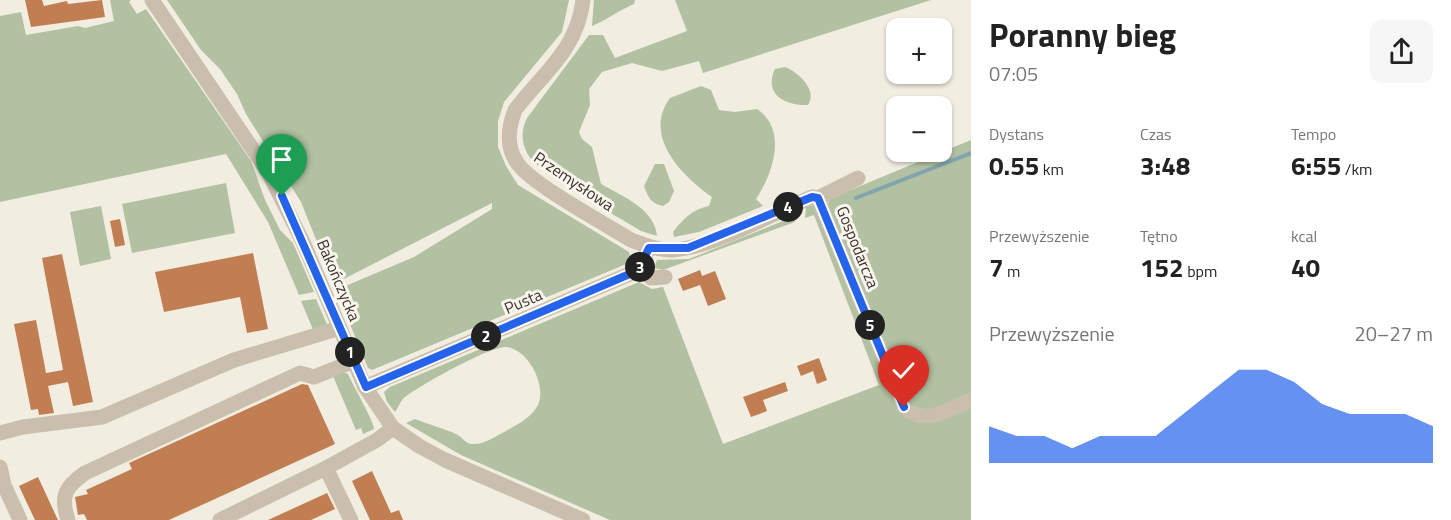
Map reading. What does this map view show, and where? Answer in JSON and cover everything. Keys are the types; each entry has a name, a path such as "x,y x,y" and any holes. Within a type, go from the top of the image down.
{"street":[{"name":"Bakończycka","path":"152,0 268,172 300,234 366,387 393,428 418,446 446,460 583,520"},
{"name":"Przemysłowa","path":"583,0 580,20 572,40 515,110 510,123 511,151 527,175 631,240 649,248"},
{"path":"818,198 858,178"},
{"name":"Gospodarcza","path":"649,248 688,248 812,197 818,198 904,407 918,417 927,417 971,400"},
{"path":"649,248 640,267 651,278 665,277"},
{"name":"Pusta","path":"366,387 622,278 640,267"},
{"path":"0,433 23,427 102,417 234,360 340,328"},
{"path":"68,520 63,503 64,494 69,484 85,473 300,374 314,377 354,361"},
{"path":"220,520 326,468 377,440 393,428"},
{"path":"0,467 4,485 20,520"},
{"path":"326,468 351,520"}],"green space":[{"path":"110,0 131,0 129,2 137,14 146,9 251,161 265,200 280,230 293,243 314,292 299,295 268,222 226,154 0,202 0,16 21,12 26,35 78,26 85,28 114,21"},
{"path":"167,0 569,0 562,32 504,102 498,121 498,147 518,185 629,252 631,262 372,370 368,368 336,290 414,257 492,209 492,203 334,284 301,202 246,114 237,94 220,69 201,50"},
{"path":"594,0 635,0 634,4 592,26"},
{"path":"675,0 931,0 703,73 699,61 662,71 632,63 602,72 589,89 590,105 579,132 582,139 592,147 601,184 644,211 655,227 657,236 641,231 546,172 527,153 523,131 527,118 589,35 603,35 615,58 687,31"},
{"path":"785,67 801,77 809,88 808,105 784,101 774,92 772,78 775,69"},
{"path":"701,86 711,90 719,110 735,112 757,109 767,118 775,140 772,165 756,199 763,206 699,232 674,237 673,232 681,223 693,212 709,206 712,197 689,178 669,154 661,127 663,112 670,98"},
{"path":"971,140 971,394 931,410 911,407 828,205 829,199 918,162 952,162 952,148"},
{"path":"655,164 664,164 674,191 669,202 663,206 650,199 644,186"},
{"path":"226,183 235,233 132,253 122,204"},
{"path":"814,205 898,409 909,419 971,405 971,520 610,520 461,455 406,423 415,419 458,435 468,443 476,444 490,440 524,420 538,405 540,388 538,379 529,362 515,350 507,347 486,352 425,384 403,399 395,412 387,402 384,392 390,387 639,282 652,289 663,287 723,444 879,385 814,215 805,218 806,207"},
{"path":"101,206 111,259 80,266 70,212"},
{"path":"793,217 795,222 663,270 654,268 657,260 689,259"},
{"path":"316,299 328,327 314,332 301,301"},
{"path":"342,372 348,374 373,425 374,429 363,434 361,428 356,430 333,376"}],"building":[{"path":"25,0 42,0 44,6 67,1 68,4 102,0 105,17 31,27"},
{"path":"120,219 125,245 115,247 110,221"},
{"path":"253,253 268,329 247,333 240,297 164,312 155,272"},
{"path":"62,254 93,402 73,406 68,382 48,386 54,413 39,415 38,409 31,410 14,324 36,320 46,373 63,370 42,258"},
{"path":"700,270 702,276 715,271 726,299 708,306 700,285 683,291 678,279"},
{"path":"819,358 827,380 817,384 813,371 801,376 797,366"},
{"path":"785,382 788,391 763,400 767,411 751,417 743,397"},
{"path":"302,384 308,385 335,444 169,520 87,520 84,514 78,515 75,497 88,494 86,490 132,469 129,463"},
{"path":"372,471 391,513 399,510 403,520 370,520 352,481"},
{"path":"38,477 58,520 35,520 19,486"},
{"path":"327,493 335,509 311,520 268,520"}],"waterway":[{"path":"856,198 971,153"}],"route":[{"path":"282,196 366,387 622,278 640,267 649,248 669,250 688,248 812,197 818,198 904,407"}]}
